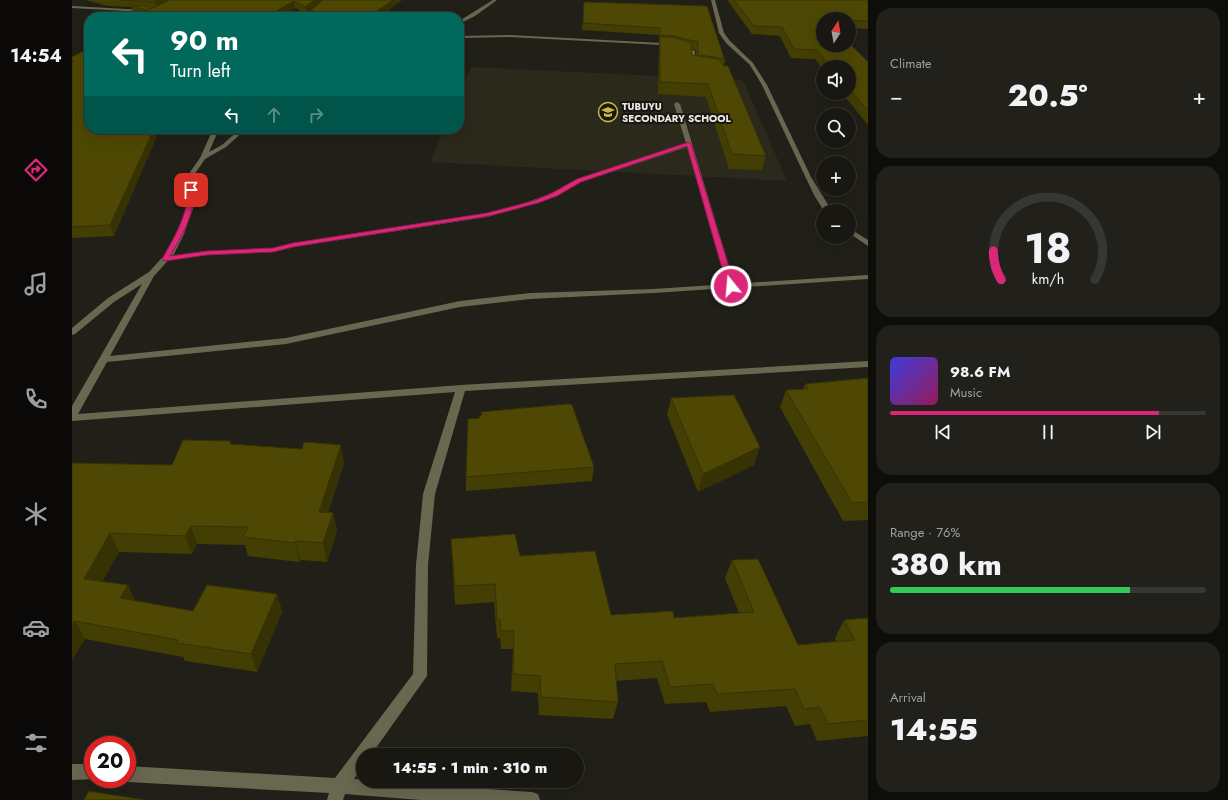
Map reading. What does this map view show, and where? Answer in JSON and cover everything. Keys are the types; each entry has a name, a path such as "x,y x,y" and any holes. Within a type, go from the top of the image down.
{"street":[{"path":"313,12 328,0"},
{"path":"464,20 495,0"},
{"path":"713,0 720,30 728,42 747,59 760,76 815,194 823,204"},
{"path":"72,7 148,11"},
{"path":"464,36 517,36 662,44 680,47 693,52 693,65 705,67"},
{"path":"677,104 731,286"},
{"path":"72,416 152,274 165,259 180,234 191,206 191,174 203,158 214,134"},
{"path":"203,158 224,146 237,134"},
{"path":"165,259 207,253 273,250 293,245 487,215 535,202 555,194 579,181 689,144"},
{"path":"856,235 868,244"},
{"path":"72,332 111,300 152,274"},
{"path":"104,359 286,341 460,304 530,296 731,286 868,277"},
{"path":"72,416 461,388 868,364"},
{"path":"337,793 420,676 422,565 429,494 461,388"},
{"path":"72,772 84,772"},
{"path":"136,775 337,793 532,800"}],"shaded area":[{"name":"TUBUYU SECONDARY SCHOOL","path":"471,67 743,80 787,181 430,162 442,134 464,134 464,83"}],"building":[{"path":"120,0 159,0 155,2"},
{"path":"170,0 315,0 305,7 294,1 275,12 155,12 130,6 146,6 150,9"},
{"path":"323,0 393,0 375,12 314,12 311,10"},
{"path":"734,0 868,0 868,21 856,20 856,12 816,12 816,50 794,49 782,27 754,26"},
{"path":"584,2 707,6 725,61 722,58 698,55 698,42 673,36 660,35 660,28 583,23"},
{"path":"660,37 673,37 691,43 692,55 718,59 724,66 728,66 766,156 732,154 708,84 660,82"},
{"path":"856,50 868,62 868,111 856,96 856,60 825,60 819,52 856,52"},
{"path":"84,51 84,134 152,134 110,225 72,227 72,63 74,61 72,61 72,57"},
{"path":"868,378 868,502 852,503 786,390 808,389 805,384"},
{"path":"734,395 760,447 703,474 671,398"},
{"path":"567,404 572,405 594,467 466,477 468,419 480,418 479,416 482,415 481,412"},
{"path":"183,440 230,441 230,444 302,449 304,442 341,445 319,512 333,513 323,543 295,541 295,543 243,537 248,527 191,526 185,536 110,533 84,579 128,585 120,598 193,611 207,585 277,594 251,654 177,643 178,640 75,621 72,625 72,463 172,465"},
{"path":"515,534 520,556 595,551 611,615 673,611 674,618 754,612 732,560 758,559 798,645 855,640 844,620 868,618 868,720 828,724 820,707 804,709 795,689 717,694 713,684 670,687 662,661 615,664 618,702 541,697 540,676 513,674 514,631 501,631 500,620 497,620 495,584 455,586 451,539"},
{"path":"89,791 145,800 84,800"}],"place":[{"name":"TUBUYU SECONDARY SCHOOL","path":"608,112"}],"route":[{"path":"191,190 191,206 184,226 171,252 165,259 207,253 273,250 293,245 372,232 428,225 487,215 535,202 555,194 569,185 579,181 689,144 731,286"}]}
